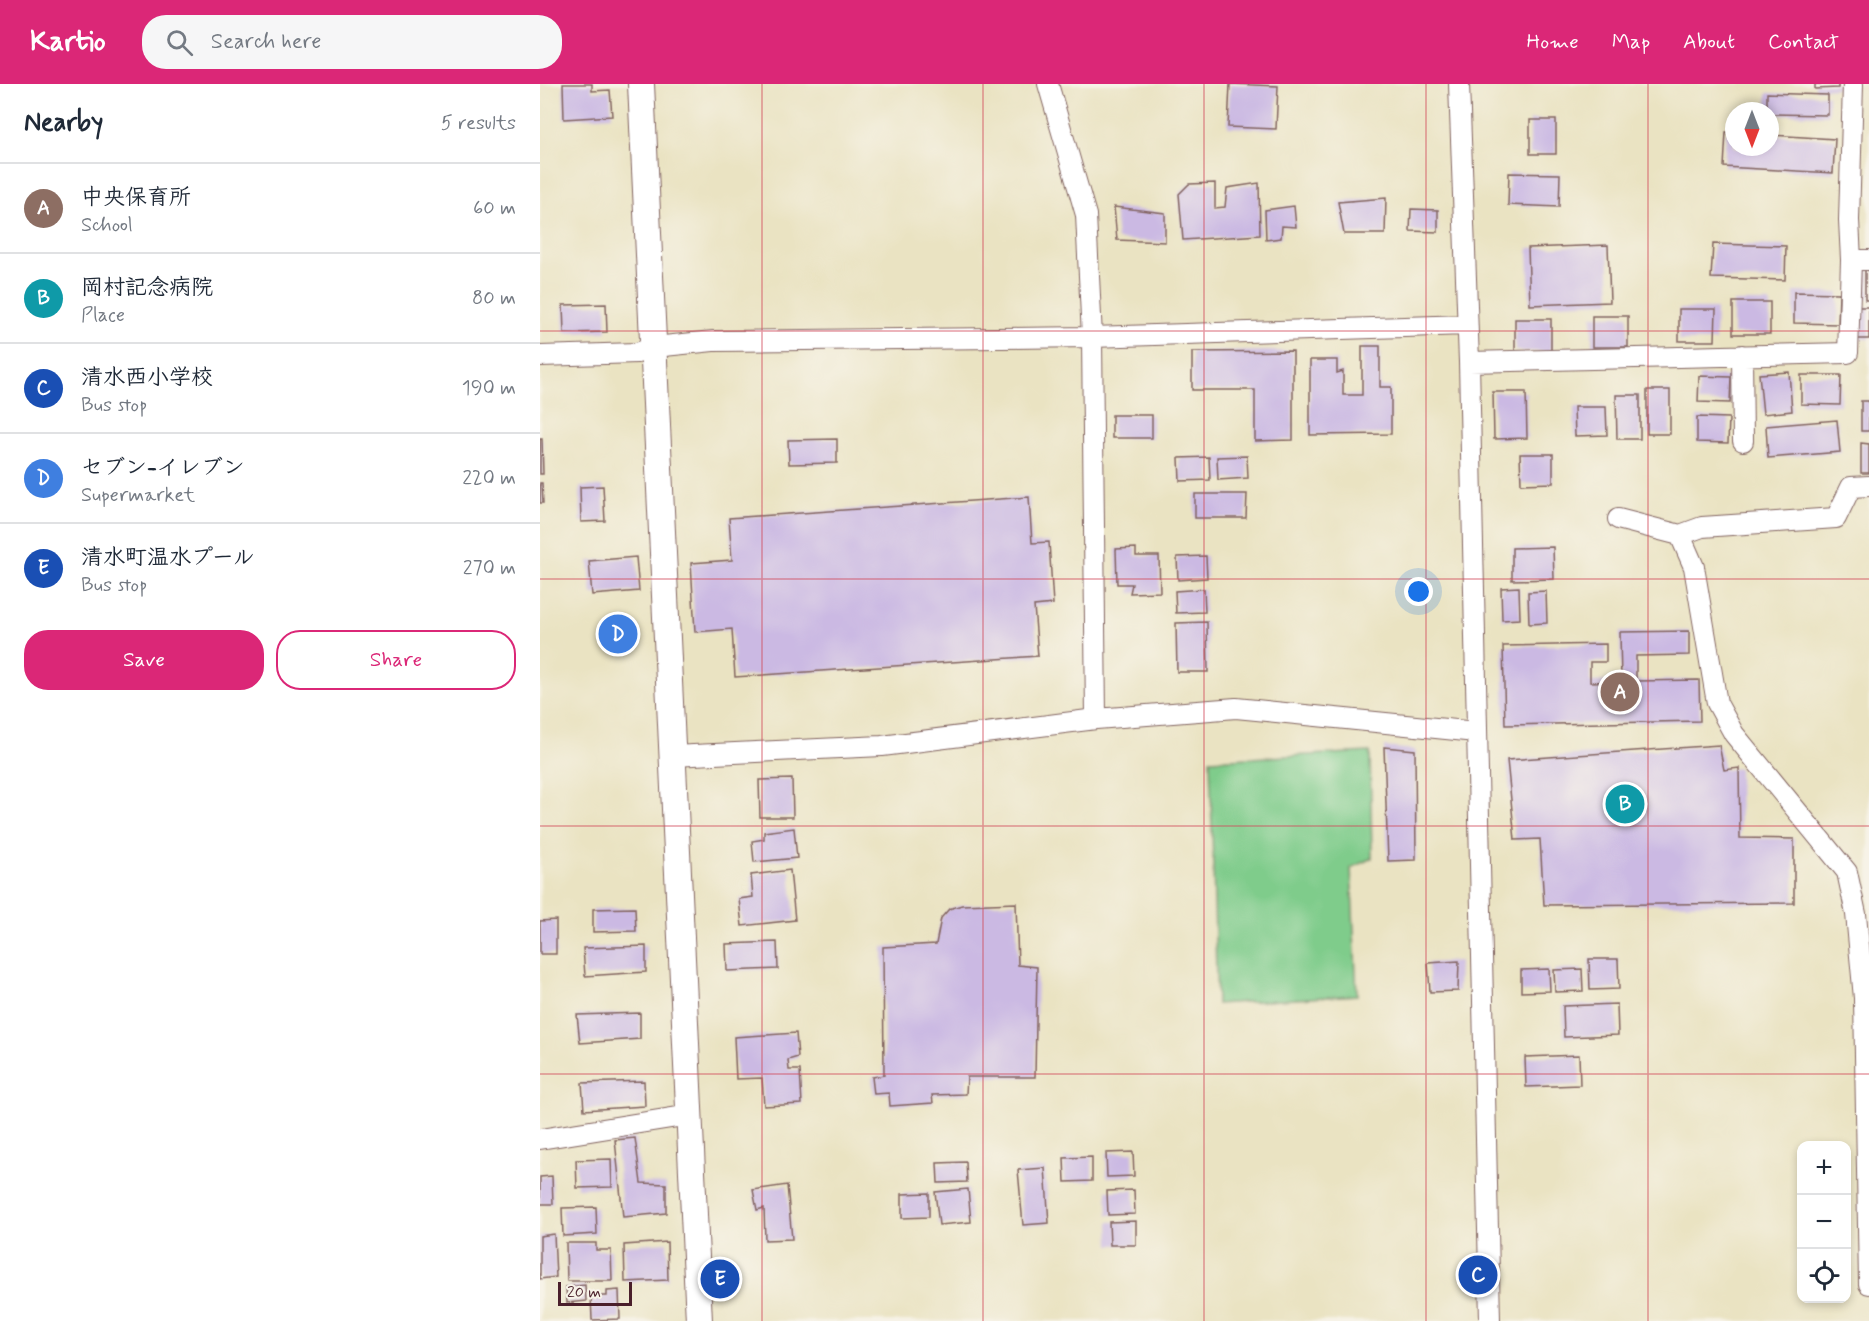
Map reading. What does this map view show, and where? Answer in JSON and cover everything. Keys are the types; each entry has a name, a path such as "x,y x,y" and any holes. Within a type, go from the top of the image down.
{"street":[{"path":"641,84 699,1321"},
{"path":"1048,84 1086,215 1092,337 1096,719"},
{"path":"1459,84 1469,362 1490,1321"},
{"path":"1469,362 1848,353 1860,260 1849,220 1853,84"},
{"path":"540,356 637,353 654,347 713,341 1092,337 1467,325"},
{"path":"1742,355 1743,441"},
{"path":"1618,519 1680,535 1702,526 1836,518 1851,487 1869,486"},
{"path":"1680,535 1694,567 1717,703 1734,734 1848,872 1856,914 1866,995 1869,1284"},
{"path":"673,756 882,746 1096,719 1236,708 1476,732"},
{"path":"540,1139 690,1115"}],"green space":[{"path":"1370,752 1372,858 1351,868 1357,995 1217,1004 1210,760"}],"building":[{"path":"563,84 592,84 592,91 610,90 612,116 564,119"},
{"path":"1230,84 1278,86 1276,129 1228,127"},
{"path":"1815,84 1838,84 1838,88 1815,89"},
{"path":"1767,93 1828,95 1828,115 1779,114 1779,102 1767,102"},
{"path":"1530,120 1556,120 1556,154 1530,154"},
{"path":"1779,136 1835,139 1833,173 1724,167 1725,150 1725,156 1779,156"},
{"path":"1509,173 1560,174 1559,207 1508,205"},
{"path":"1215,183 1215,208 1225,207 1227,188 1259,183 1260,235 1183,240 1179,194 1189,184"},
{"path":"1386,198 1385,234 1344,234 1338,202"},
{"path":"1294,206 1296,227 1282,226 1281,238 1266,240 1265,210"},
{"path":"1114,207 1165,213 1165,242 1117,240"},
{"path":"1411,209 1438,210 1438,232 1410,231"},
{"path":"1713,244 1786,246 1785,280 1711,278"},
{"path":"1608,245 1610,302 1530,305 1528,248"},
{"path":"1865,268 1869,268 1869,300 1865,300"},
{"path":"1794,292 1839,293 1838,324 1794,323"},
{"path":"1733,302 1770,302 1770,334 1733,334"},
{"path":"606,304 607,332 564,333 563,305"},
{"path":"1858,307 1869,307 1869,339 1858,339"},
{"path":"1679,309 1716,309 1715,341 1679,341"},
{"path":"1592,316 1628,316 1628,347 1592,347"},
{"path":"1515,319 1551,319 1551,352 1515,351"},
{"path":"1362,346 1380,346 1380,387 1391,387 1391,434 1310,435 1310,360 1337,360 1337,373 1343,371 1343,395 1362,395"},
{"path":"1293,351 1293,440 1255,441 1255,390 1192,390 1192,352"},
{"path":"1789,372 1792,411 1763,414 1759,374"},
{"path":"1801,375 1841,375 1840,405 1801,404"},
{"path":"1699,376 1731,377 1730,403 1698,402"},
{"path":"1647,390 1670,390 1670,434 1647,434"},
{"path":"1493,392 1526,392 1527,438 1494,439"},
{"path":"1616,395 1640,395 1640,439 1617,439"},
{"path":"1861,401 1869,401 1869,431 1861,431"},
{"path":"1574,407 1606,407 1607,435 1575,436"},
{"path":"1112,415 1152,415 1152,438 1112,438"},
{"path":"1697,417 1729,418 1728,443 1697,442"},
{"path":"1837,420 1840,452 1768,458 1766,426"},
{"path":"540,439 542,439 543,474 540,474"},
{"path":"837,439 837,463 789,464 788,440"},
{"path":"1861,443 1869,444 1869,473 1861,473"},
{"path":"1520,454 1553,454 1553,483 1521,484"},
{"path":"1247,456 1248,478 1218,480 1217,457"},
{"path":"1209,457 1210,480 1180,481 1179,458"},
{"path":"540,483 542,483 543,503 540,503"},
{"path":"603,486 605,521 581,522 580,487"},
{"path":"1195,494 1247,494 1246,518 1195,518"},
{"path":"1029,497 1032,543 1049,542 1053,604 1034,606 1038,656 735,677 732,629 695,632 691,563 732,560 729,518"},
{"path":"1553,547 1554,579 1512,580 1512,548"},
{"path":"1136,548 1136,556 1159,556 1160,592 1130,593 1132,584 1117,584 1116,549"},
{"path":"1206,556 1207,578 1178,580 1177,557"},
{"path":"636,557 639,591 592,595 589,561"},
{"path":"1519,587 1520,619 1502,620 1501,588"},
{"path":"1204,589 1205,612 1176,613 1175,591"},
{"path":"1546,591 1547,623 1529,624 1528,592"},
{"path":"1207,622 1208,672 1177,672 1176,623"},
{"path":"1689,631 1689,655 1636,656 1636,681 1699,680 1700,721 1505,725 1503,646 1606,644 1606,662 1590,662 1590,682 1621,681 1620,632"},
{"path":"1719,745 1724,770 1739,768 1740,838 1794,839 1794,903 1544,905 1540,839 1515,840 1507,760"},
{"path":"1384,747 1415,750 1416,860 1388,861"},
{"path":"792,779 793,817 760,817 759,780"},
{"path":"794,828 797,858 754,862 752,841 764,839 764,832"},
{"path":"790,870 795,920 742,926 739,899 753,897 751,875"},
{"path":"1016,903 1018,965 1037,967 1035,1077 967,1077 966,1094 932,1095 933,1103 890,1106 889,1093 874,1094 872,1077 884,1075 883,947 936,944 941,918 949,909 962,905"},
{"path":"635,908 636,931 593,932 593,909"},
{"path":"556,920 556,954 540,954 540,921"},
{"path":"777,942 778,969 727,971 726,944"},
{"path":"646,946 646,972 585,976 583,948"},
{"path":"1589,959 1618,959 1619,989 1590,990"},
{"path":"1459,961 1458,991 1430,992 1428,963"},
{"path":"1549,969 1550,991 1521,992 1521,970"},
{"path":"1582,969 1583,991 1555,992 1554,970"},
{"path":"1617,1004 1618,1035 1564,1037 1563,1006"},
{"path":"640,1013 640,1039 580,1043 577,1015"},
{"path":"796,1033 798,1057 788,1060 789,1070 800,1070 802,1104 764,1106 762,1078 736,1079 734,1037"},
{"path":"1579,1055 1580,1085 1526,1087 1525,1057"},
{"path":"644,1081 645,1106 584,1110 582,1083"},
{"path":"635,1138 641,1183 666,1184 666,1213 623,1217 615,1140"},
{"path":"1133,1152 1134,1176 1107,1177 1106,1153"},
{"path":"1092,1157 1092,1181 1065,1182 1064,1158"},
{"path":"611,1159 612,1187 577,1188 576,1160"},
{"path":"966,1162 967,1182 938,1183 937,1163"},
{"path":"1045,1168 1049,1223 1023,1225 1018,1170"},
{"path":"552,1176 553,1204 540,1204 540,1177"},
{"path":"787,1185 792,1239 765,1240 764,1208 757,1210 753,1190"},
{"path":"968,1189 971,1222 939,1225 935,1192"},
{"path":"1134,1190 1135,1214 1108,1215 1107,1191"},
{"path":"929,1193 929,1217 902,1218 902,1194"},
{"path":"596,1207 597,1234 563,1236 562,1208"},
{"path":"1136,1221 1136,1245 1110,1245 1109,1222"},
{"path":"554,1234 556,1277 540,1279 540,1236"},
{"path":"667,1242 668,1280 625,1282 624,1245"},
{"path":"566,1243 596,1243 596,1250 611,1250 612,1281 567,1281"},
{"path":"585,1285 586,1301 567,1303 566,1287"},
{"path":"619,1290 620,1319 592,1320 591,1296 607,1296 607,1291"}],"place":[{"name":"セブン-イレブン","path":"618,634"},
{"name":"中央保育所","path":"1620,692"},
{"name":"岡村記念病院","path":"1625,804"},
{"name":"清水西小学校","path":"1478,1275"},
{"name":"清水町温水プール","path":"720,1279"}]}
